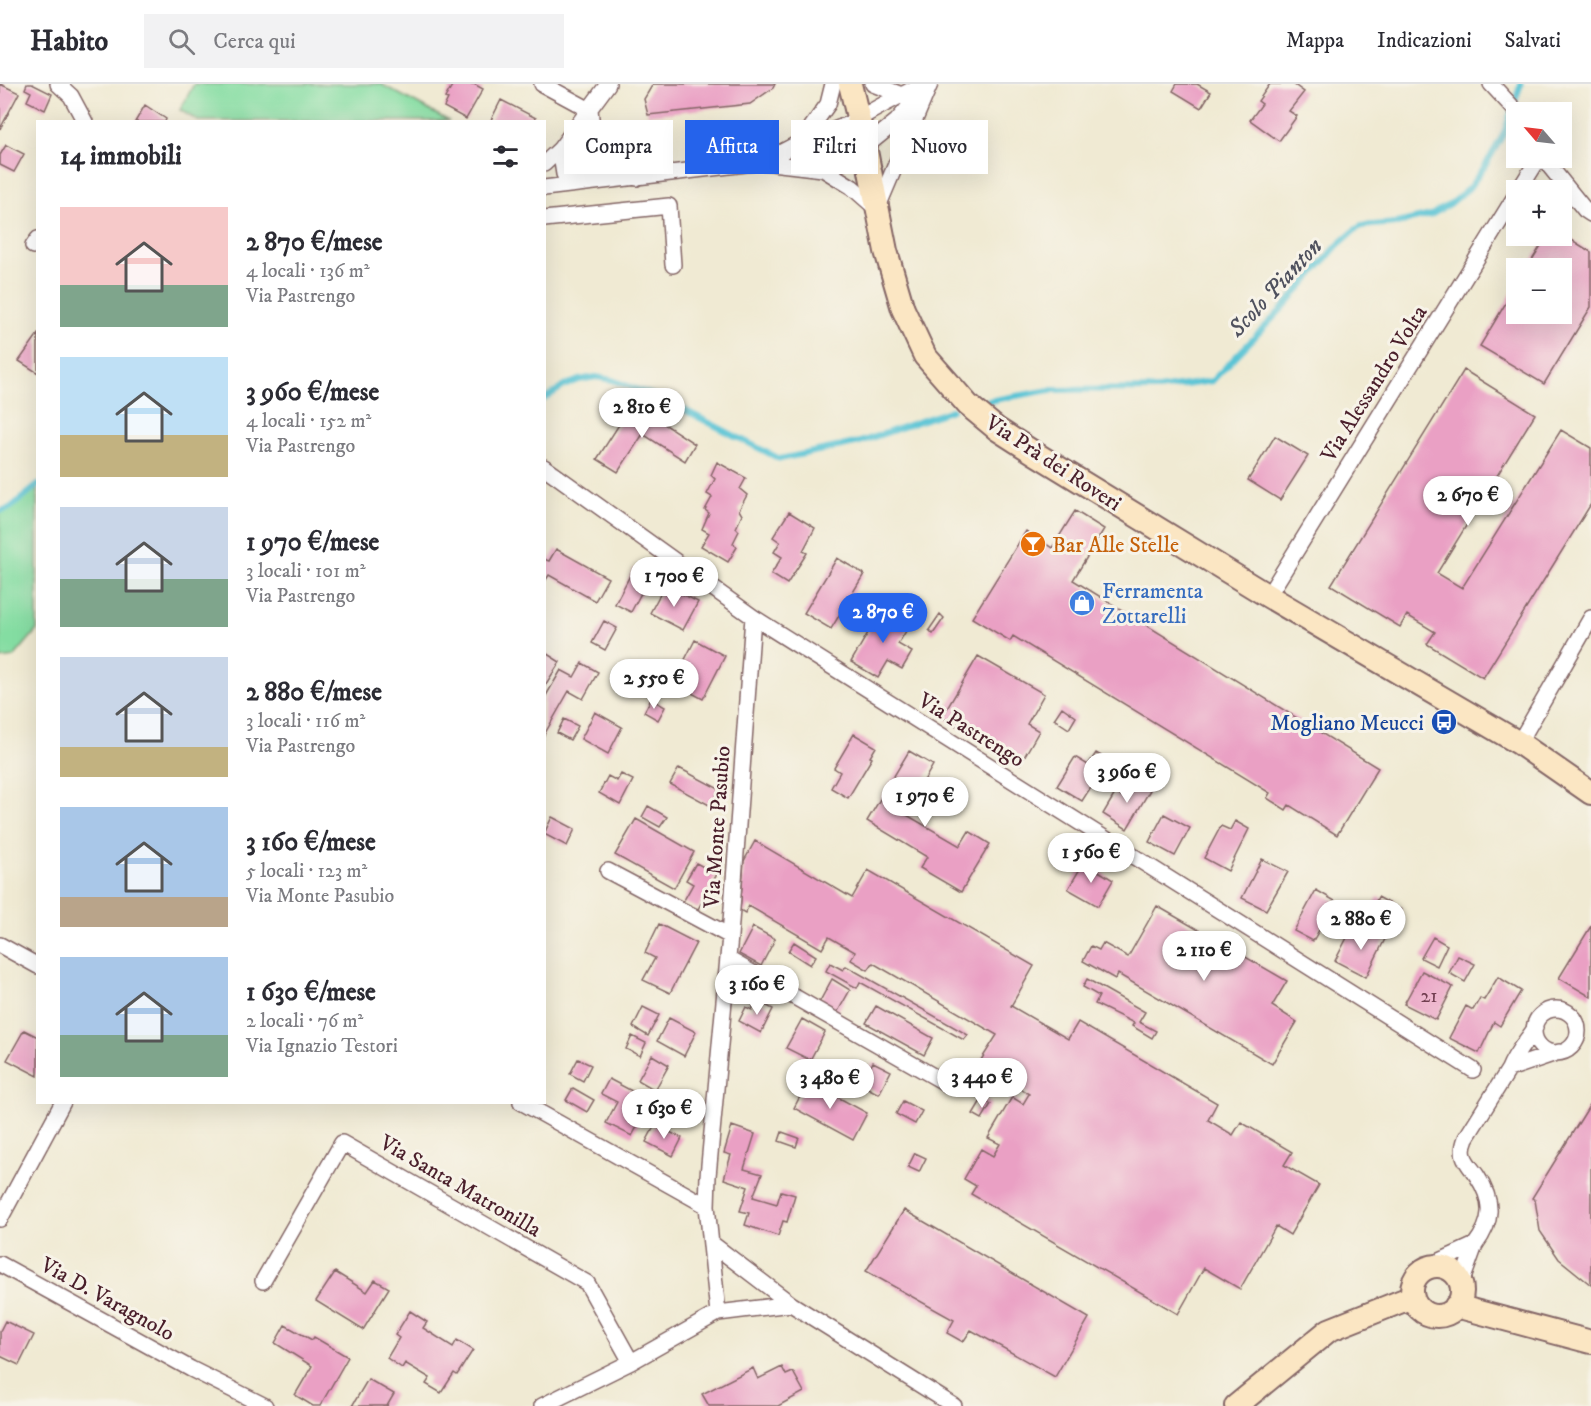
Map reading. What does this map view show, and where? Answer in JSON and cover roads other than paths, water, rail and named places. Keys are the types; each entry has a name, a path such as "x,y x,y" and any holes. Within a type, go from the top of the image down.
{"main road":[{"name":"Via Prà dei Roveri","path":"850,84 857,119"},
{"name":"Via Prà dei Roveri","path":"870,174 895,284 913,331 925,356 968,405 1007,435 1268,596 1518,743 1591,793"},
{"path":"1439,1265 1447,1267 1454,1271 1461,1284 1462,1292 1451,1312 1435,1316 1420,1310 1412,1297 1413,1281 1417,1274 1427,1267 1439,1265"},
{"path":"1236,1406 1329,1330 1412,1297"},
{"path":"1456,1306 1584,1340"}],"street":[{"path":"58,84 71,96 84,120"},
{"path":"542,84 590,110"},
{"path":"546,162 560,149 573,128 590,110 608,84"},
{"path":"817,120 828,104 833,84"},
{"path":"873,84 899,94"},
{"path":"857,119 899,94 928,84"},
{"path":"878,136 897,121 928,84"},
{"path":"831,174 852,187 877,209 928,84"},
{"path":"1491,84 1508,102"},
{"path":"590,110 591,120"},
{"path":"560,149 564,174 572,184"},
{"path":"1550,168 1591,214"},
{"path":"546,188 685,172"},
{"path":"572,184 576,174"},
{"path":"630,174 637,178"},
{"path":"546,219 669,206 673,266"},
{"name":"Via Alessandro Volta","path":"1268,596 1506,211"},
{"path":"546,468 753,617"},
{"name":"Via Monte Pasubio","path":"718,1313 707,1206 710,1144 730,936 753,617"},
{"name":"Via Pastrengo","path":"753,617 1473,1070"},
{"path":"1518,743 1591,618"},
{"name":"Via Monte Pasubio","path":"608,871 730,936"},
{"path":"0,945 36,965"},
{"path":"728,959 949,1085"},
{"path":"1461,1284 1475,1245 1484,1233 1490,1209 1483,1185 1464,1156 1463,1146 1471,1129 1509,1069 1513,1058 1535,1028 1538,1019 1549,1010 1562,1010 1569,1013 1577,1024 1576,1039 1572,1046 1509,1069"},
{"path":"1535,1028 1539,1044 1545,1049 1559,1052"},
{"path":"0,1219 62,1104"},
{"path":"525,1104 707,1206"},
{"name":"Via Santa Matronilla","path":"263,1281 342,1143 587,1283 631,1362"},
{"path":"711,1243 791,1304 954,1406"},
{"path":"1427,1267 1475,1245"},
{"name":"Via D. Varagnolo","path":"0,1264 195,1371 265,1406"},
{"path":"542,1406 631,1362 718,1313 791,1304"},
{"path":"1584,1340 1591,1356"}],"waterway":[{"name":"Scolo Pianton","path":"988,401 1050,390 1159,389 1212,381 1282,309 1338,245 1355,230 1361,226 1397,223 1431,215 1450,204 1469,188 1503,135 1521,84"},
{"name":"Scolo Pianton","path":"546,398 564,386 579,380 596,377 612,380 661,398 780,459 860,442 952,410"},
{"name":"Scolo Pianton","path":"0,511 10,508 36,487"}],"place":[{"name":"Bar Alle Stelle","path":"1033,544"},
{"name":"Ferramenta Zottarelli","path":"1082,603"},
{"name":"Mogliano Meucci","path":"1444,722"}]}
